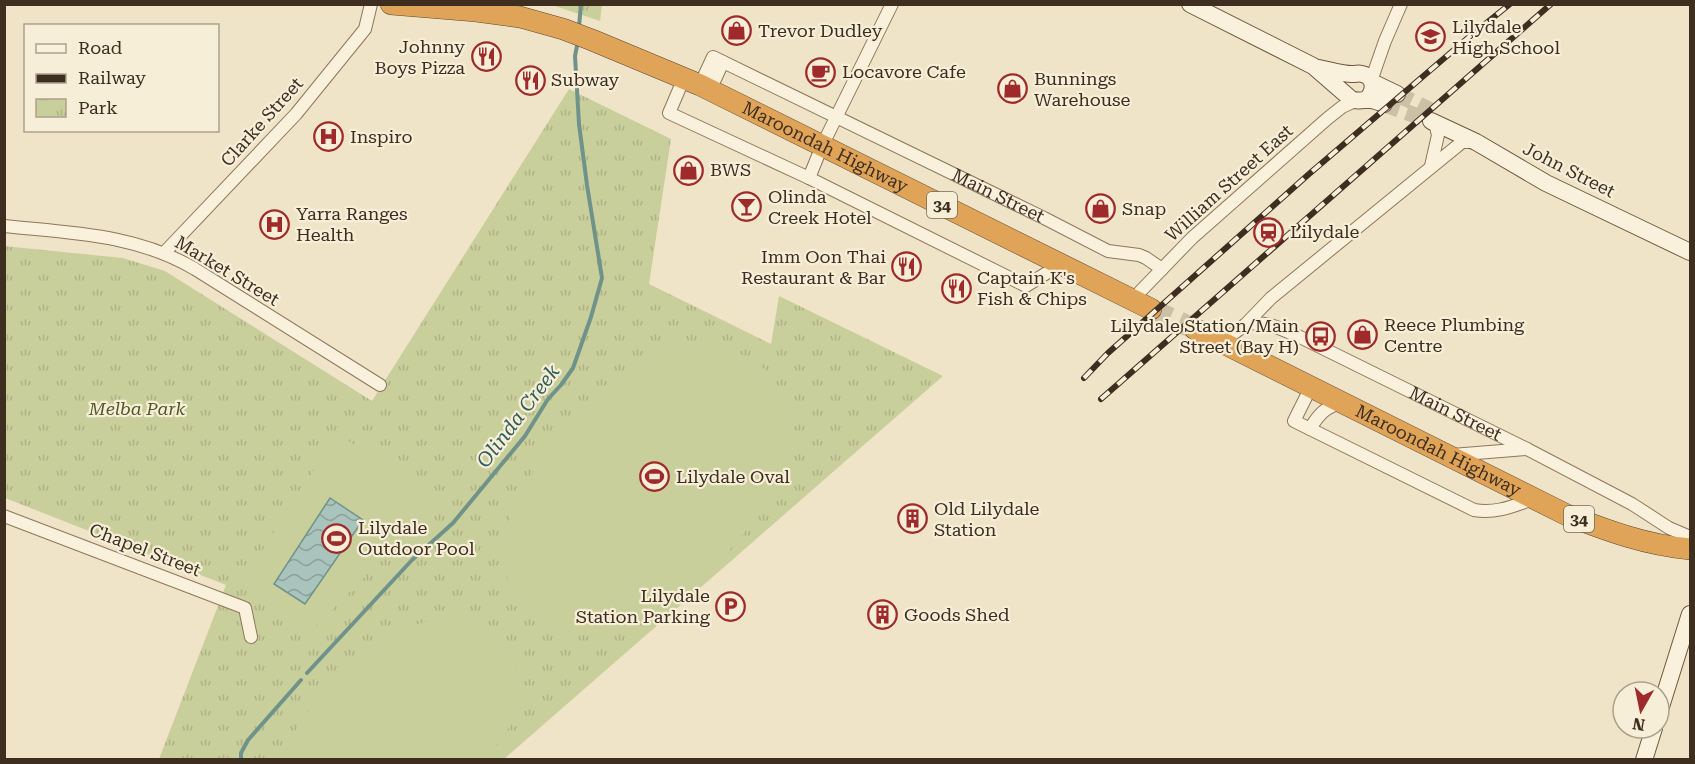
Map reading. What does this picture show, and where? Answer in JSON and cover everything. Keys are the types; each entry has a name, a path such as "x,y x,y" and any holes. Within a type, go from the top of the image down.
{"highway":[{"name":"34","path":"391,4 424,6"},
{"name":"Maroondah Highway","path":"424,6 476,10 509,16 563,29 592,40 698,84 1142,304"},
{"name":"Maroondah Highway","path":"1195,329 1533,499 1593,525 1653,545 1690,549"}],"main road":[{"path":"1190,4 1313,66 1356,99 1390,99 1363,78 1313,66"},
{"path":"1356,99 1345,86 1347,79 1363,78"},
{"path":"1356,99 1371,94 1363,78"},
{"name":"John Street","path":"1435,120 1546,183 1690,252"},
{"path":"1669,680 1690,614"},
{"path":"1644,759 1650,740"}],"street":[{"name":"Clarke Street","path":"164,253 296,114 365,29 371,4"},
{"path":"808,178 892,4"},
{"path":"1363,78 1385,41 1401,4"},
{"name":"Main Street","path":"698,84 713,57 1108,251 1139,255 1162,269"},
{"path":"698,84 669,113 1026,285 1061,264"},
{"name":"William Street East","path":"1142,304 1162,269 1192,238 1328,118 1356,99"},
{"path":"1431,167 1438,135 1435,120"},
{"path":"1222,342 1245,325 1271,298 1460,144 1476,142"},
{"name":"Market Street","path":"4,225 107,236 164,253 186,264 380,385"},
{"name":"Main Street","path":"1245,325 1263,324 1286,331 1527,449 1632,504 1675,531 1690,537"},
{"path":"1311,387 1294,422 1474,510 1500,511 1533,499"},
{"path":"1310,429 1320,414 1331,406 1343,402"},
{"path":"1448,455 1527,449"},
{"name":"Chapel Street","path":"6,521 245,608 251,637"},
{"path":"1626,536 1690,529"}],"green space":[{"path":"552,5 602,5 600,21"},
{"name":"Melba Park","path":"569,89 671,139 649,284 771,344 779,296 943,376 504,759 159,759 226,585 5,498 4,246 123,258 165,271 372,401"},
{"name":"Lilydale Oval","path":"705,342 733,349 766,370 782,394 790,426 789,456 771,498 701,584 647,622 605,635 558,635 525,614 508,582 502,544 512,508 543,456 581,410 624,371 665,348"},
{"name":"Lilydale Outdoor Pool","path":"337,434 442,499 308,634 250,596 245,577"},
{"path":"443,615 474,620 497,642 516,665 519,697 512,723 487,759 283,759 285,745 326,688 400,631"}],"water":[{"path":"330,498 363,520 305,604 274,584"}],"waterway":[{"name":"Olinda Creek","path":"579,27 581,4"},
{"name":"Olinda Creek","path":"307,673 412,560 453,523 525,436 548,399 573,368 602,278 579,124 575,56 578,41"},
{"name":"Olinda Creek","path":"241,760 241,753 248,740 301,680"}],"tunnel":[{"path":"1397,94 1436,113"},
{"path":"1384,104 1431,121"},
{"path":"1151,309 1195,329"}],"railway":[{"path":"1084,378 1108,353 1309,174 1510,4"},
{"path":"1101,399 1551,4"}],"place":[{"name":"Trevor Dudley","path":"737,31"},
{"name":"Lilydale High School","path":"1431,37"},
{"name":"Johnny Boys Pizza","path":"486,57"},
{"name":"Locavore Cafe","path":"821,72"},
{"name":"Subway","path":"530,80"},
{"name":"Bunnings Warehouse","path":"1013,89"},
{"name":"Inspiro","path":"329,137"},
{"name":"BWS","path":"689,170"},
{"name":"Olinda Creek Hotel","path":"747,207"},
{"name":"Snap","path":"1101,209"},
{"name":"Yarra Ranges Health","path":"275,224"},
{"name":"Lilydale","path":"1269,232"},
{"name":"Imm Oon Thai Restaurant & Bar","path":"907,267"},
{"name":"Captain K's Fish & Chips","path":"956,288"},
{"name":"Reece Plumbing Centre","path":"1363,335"},
{"name":"Lilydale Station/Main Street (Bay H)","path":"1320,336"},
{"name":"Lilydale Oval","path":"655,477"},
{"name":"Old Lilydale Station","path":"913,519"},
{"name":"Lilydale Outdoor Pool","path":"337,538"},
{"name":"Lilydale Station Parking","path":"731,606"},
{"name":"Goods Shed","path":"883,615"}]}
